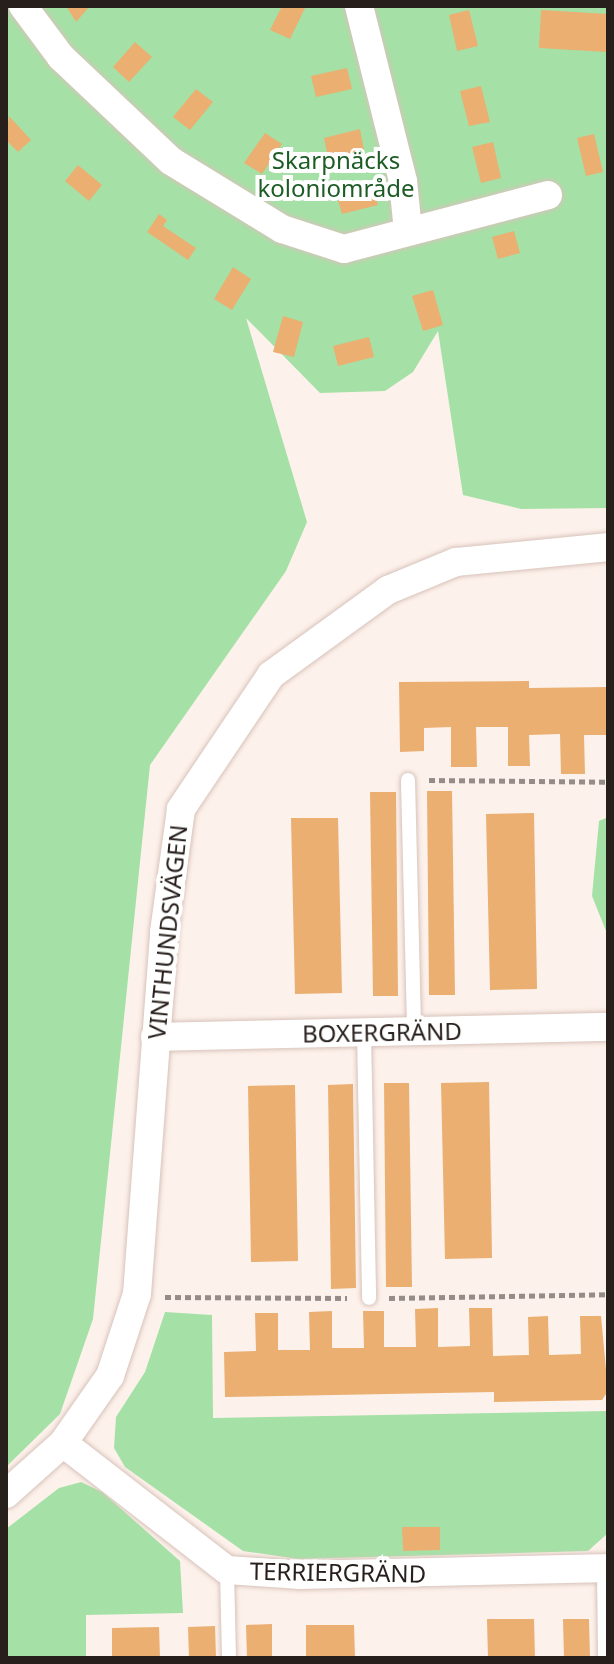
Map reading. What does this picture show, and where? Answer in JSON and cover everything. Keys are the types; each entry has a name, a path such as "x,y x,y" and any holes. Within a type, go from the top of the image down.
{"street":[{"path":"23,6 61,57 171,161 282,229 344,249 548,195"},
{"path":"359,6 403,181 408,231"},
{"name":"VINTHUNDSVÄGEN","path":"6,1494 63,1443 110,1376 137,1294 155,1037 181,809 271,675 388,590 456,562 608,547"},
{"name":"BOXERGRÄND","path":"155,1037 608,1027"},
{"name":"TERRIERGRÄND","path":"63,1443 227,1570 606,1569"}],"lane":[{"path":"408,780 414,1031"},
{"path":"364,1032 369,1298"},
{"path":"605,1658 606,1569"},
{"path":"227,1570 229,1658"}],"path":[{"path":"408,780 608,782"}],"green space":[{"name":"Skarpnäcks koloniområde","path":"6,6 608,6 608,508 521,509 463,495 438,331 413,372 385,391 320,393 246,318 307,522 286,571 150,765 93,1319 60,1414 6,1467"},
{"path":"608,817 608,936 592,896 599,821"},
{"path":"165,1312 212,1315 213,1418 608,1411 608,1533 588,1551 298,1559 243,1551 125,1467 114,1448 116,1417 145,1372"},
{"path":"81,1482 102,1492 180,1561 183,1613 86,1615 86,1658 6,1658 6,1529 59,1488"}],"building":[{"path":"66,6 90,6 76,22"},
{"path":"282,6 306,6 290,39 270,30"},
{"path":"469,10 478,46 457,51 449,15"},
{"path":"541,10 608,14 607,52 539,48"},
{"path":"135,42 152,57 129,82 113,67"},
{"path":"347,68 352,89 316,97 311,76"},
{"path":"481,86 490,122 469,126 460,91"},
{"path":"196,89 213,102 190,130 173,117"},
{"path":"9,116 31,140 18,152 6,140"},
{"path":"360,129 364,150 328,158 324,138"},
{"path":"265,133 282,144 262,174 244,163"},
{"path":"594,134 603,172 586,176 577,138"},
{"path":"493,142 501,178 481,183 472,147"},
{"path":"78,165 102,185 89,201 65,181"},
{"path":"372,184 378,205 342,214 336,194"},
{"path":"159,214 167,220 163,226 196,248 188,260 147,232"},
{"path":"514,231 520,253 498,259 492,237"},
{"path":"233,267 251,279 232,310 214,299"},
{"path":"433,290 443,325 423,331 412,296"},
{"path":"283,316 303,322 294,357 273,352"},
{"path":"369,337 374,357 338,366 333,346"},
{"path":"529,681 529,688 608,687 608,735 584,735 585,774 561,774 560,734 529,735 530,766 508,766 508,727 476,727 477,767 451,767 451,727 424,728 424,751 400,752 399,682"},
{"path":"427,791 452,791 455,995 429,995"},
{"path":"370,792 396,792 398,996 373,996"},
{"path":"534,813 537,989 490,990 486,814"},
{"path":"291,818 338,818 342,993 295,994"},
{"path":"489,1082 492,1258 445,1259 441,1083"},
{"path":"384,1083 409,1083 412,1287 386,1287"},
{"path":"353,1084 356,1288 331,1289 328,1085"},
{"path":"295,1085 298,1261 251,1262 248,1086"},
{"path":"438,1308 438,1347 470,1346 469,1308 492,1308 493,1356 529,1355 528,1317 548,1316 549,1355 581,1354 580,1316 601,1316 608,1391 602,1400 494,1402 494,1392 225,1397 224,1352 256,1351 255,1313 278,1313 278,1350 310,1350 309,1312 332,1311 332,1348 364,1348 363,1311 384,1311 384,1347 416,1347 415,1309"},
{"path":"402,1527 440,1527 440,1550 403,1551"},
{"path":"487,1619 534,1619 535,1658 488,1658"},
{"path":"563,1619 589,1619 590,1658 564,1658"},
{"path":"272,1624 272,1658 247,1658 246,1625"},
{"path":"306,1625 354,1625 355,1658 306,1658"},
{"path":"215,1626 216,1658 189,1658 188,1627"},
{"path":"159,1627 160,1658 112,1658 112,1628"}]}
